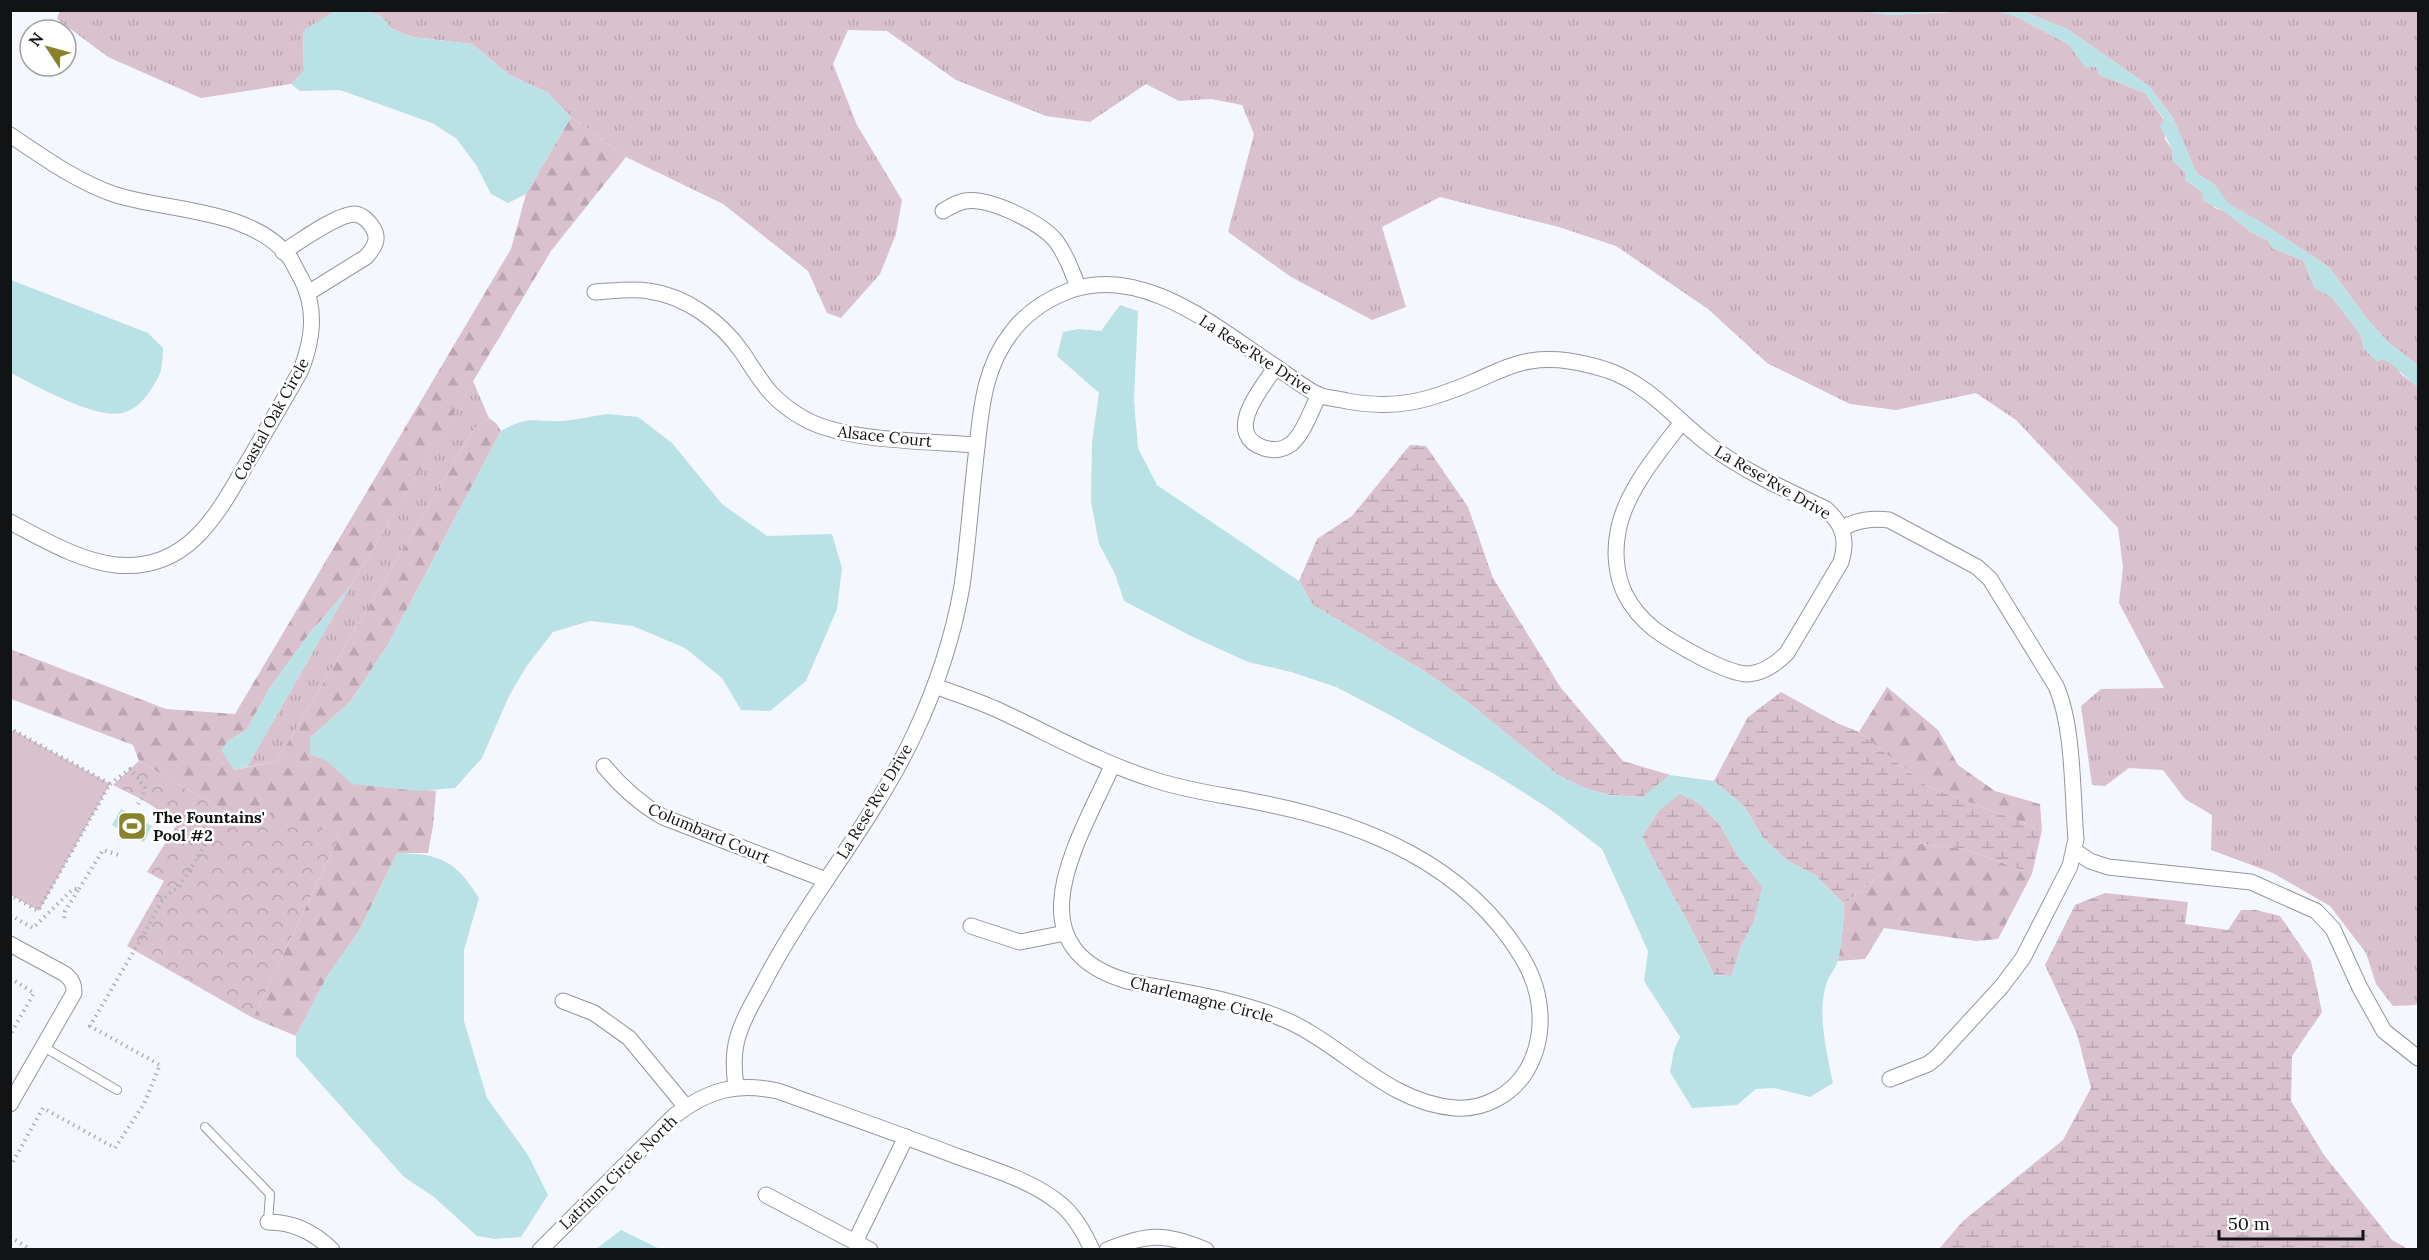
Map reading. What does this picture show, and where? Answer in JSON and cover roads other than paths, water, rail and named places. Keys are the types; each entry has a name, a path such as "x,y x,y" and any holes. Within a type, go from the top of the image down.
{"street":[{"name":"Coastal Oak Circle","path":"10,135 88,184 115,194 227,219 252,228 274,243 290,259 308,293 312,329 301,370 227,498 210,525 193,541 173,554 135,565 115,565 90,559 60,547 10,522"},
{"path":"943,211 958,203 975,201 1028,219 1041,226 1055,241 1067,260 1078,287"},
{"path":"283,252 345,216 357,214 370,222 375,230 377,238 373,249 366,257 308,293"},
{"name":"La Rese'Rve Drive","path":"736,1087 735,1045 741,1025 772,967 886,787 914,736 946,656 961,591 984,387 999,348 1029,313 1049,298 1078,287 1094,284 1121,284 1145,289 1174,303 1319,395 1370,406 1399,405 1439,396 1512,365 1533,360 1564,359 1612,372 1640,386 1742,468 1826,509 1842,528 1854,522 1873,518 1889,520 1977,567 1990,579 2056,686 2063,702 2076,839 2074,851 2070,866 2035,939 2002,986 1937,1057 1928,1064 1890,1080"},
{"name":"Alsace Court","path":"595,292 650,291 678,298 723,329 772,396 801,417 829,430 857,435 977,445"},
{"path":"1276,367 1253,400 1246,415 1248,435 1254,443 1272,450 1291,444 1298,436 1319,395"},
{"path":"1682,422 1654,459 1632,495 1618,532 1616,555 1619,578 1638,614 1655,630 1722,668 1736,673 1750,674 1764,671 1787,653 1840,562 1844,550 1842,528"},
{"name":"Charlemagne Circle","path":"935,686 994,708 1112,766 1169,784 1300,812 1358,830 1400,847 1433,865 1491,913 1509,936 1527,966 1537,993 1540,1032 1535,1055 1526,1073 1512,1088 1492,1102 1473,1108 1431,1104 1403,1093 1372,1076 1309,1032 1286,1020 1250,1007 1110,976 1082,957 1065,933 1060,912 1062,892 1070,862 1112,766"},
{"name":"Columbard Court","path":"604,766 621,787 641,804 663,817 826,880"},
{"path":"2074,851 2090,861 2127,870 2251,882 2316,911 2333,929 2360,988 2384,1031 2418,1058"},
{"path":"971,926 1020,942 1065,933"},
{"path":"10,944 65,974 74,986 74,993 10,1104"},
{"path":"563,1001 594,1013 629,1038 686,1107"},
{"name":"Latrium Circle North","path":"540,1250 674,1116 708,1095 736,1087 757,1086 778,1091 906,1137 1037,1188 1059,1202 1072,1216 1085,1234 1092,1250"},
{"path":"855,1242 906,1137"},
{"path":"766,1195 870,1250"},
{"path":"268,1222 294,1225 307,1230 332,1250"},
{"path":"1107,1250 1132,1239 1156,1236 1180,1239 1206,1250"}],"lane":[{"path":"42,1046 117,1090"},
{"path":"205,1127 270,1194 268,1222"}],"water":[{"path":"336,10 367,11 381,16 392,29 412,37 472,44 509,75 547,92 571,117 526,194 508,203 491,194 476,165 456,138 432,123 340,90 300,91 291,84 304,71 303,31"},
{"path":"1858,11 1959,11 1889,15"},
{"path":"1994,11 2022,11 2067,29 2149,86 2173,118 2197,174 2214,184 2228,203 2329,267 2367,319 2389,343 2418,365 2418,387 2388,362 2383,359 2377,362 2364,349 2360,334 2332,297 2315,288 2303,260 2272,248 2268,240 2255,235 2224,211 2203,201 2202,192 2185,180 2185,172 2172,160 2173,151 2160,126 2164,119 2145,93 2099,75 2096,67 2086,68 2068,44 2015,16"},
{"path":"11,280 148,333 163,348 162,362 159,377 143,400 126,412 110,414 66,400 11,373"},
{"path":"1120,305 1138,311 1134,400 1138,448 1157,485 1299,581 1313,605 1427,673 1465,700 1558,775 1584,788 1608,795 1642,797 1670,775 1714,781 1744,806 1763,838 1788,861 1815,875 1844,904 1840,953 1827,982 1822,1008 1833,1083 1810,1097 1774,1088 1756,1089 1737,1105 1692,1108 1670,1072 1674,1050 1680,1037 1644,981 1648,951 1602,849 1551,810 1496,775 1336,687 1291,672 1248,662 1193,637 1124,601 1115,574 1099,544 1091,501 1092,442 1099,393 1057,356 1063,332 1078,329 1101,331","holes":["1680,794 1700,804 1720,825 1736,853 1762,887 1754,922 1741,946 1731,976 1714,975 1642,837 1658,811"]},
{"path":"608,414 638,417 672,443 722,504 767,536 832,534 842,568 837,609 806,681 770,711 741,710 722,678 685,648 633,626 590,621 553,632 526,667 509,696 482,758 455,788 418,791 352,784 326,760 310,754 310,738 351,701 389,643 501,431 531,420 567,420"},
{"path":"350,587 247,767 234,770 221,750 228,741 246,730 270,688 308,635"},
{"name":"The Fountains' Pool #2","path":"121,809 152,826 144,842 112,825"},
{"path":"397,853 425,855 446,862 462,875 479,898 464,950 464,1021 487,1098 528,1155 548,1195 521,1237 495,1239 477,1236 434,1197 404,1177 296,1056 296,1036 328,975 359,931"},
{"path":"621,1230 660,1249 596,1249"}],"place":[{"name":"The Fountains' Pool #2","path":"132,826"}]}
